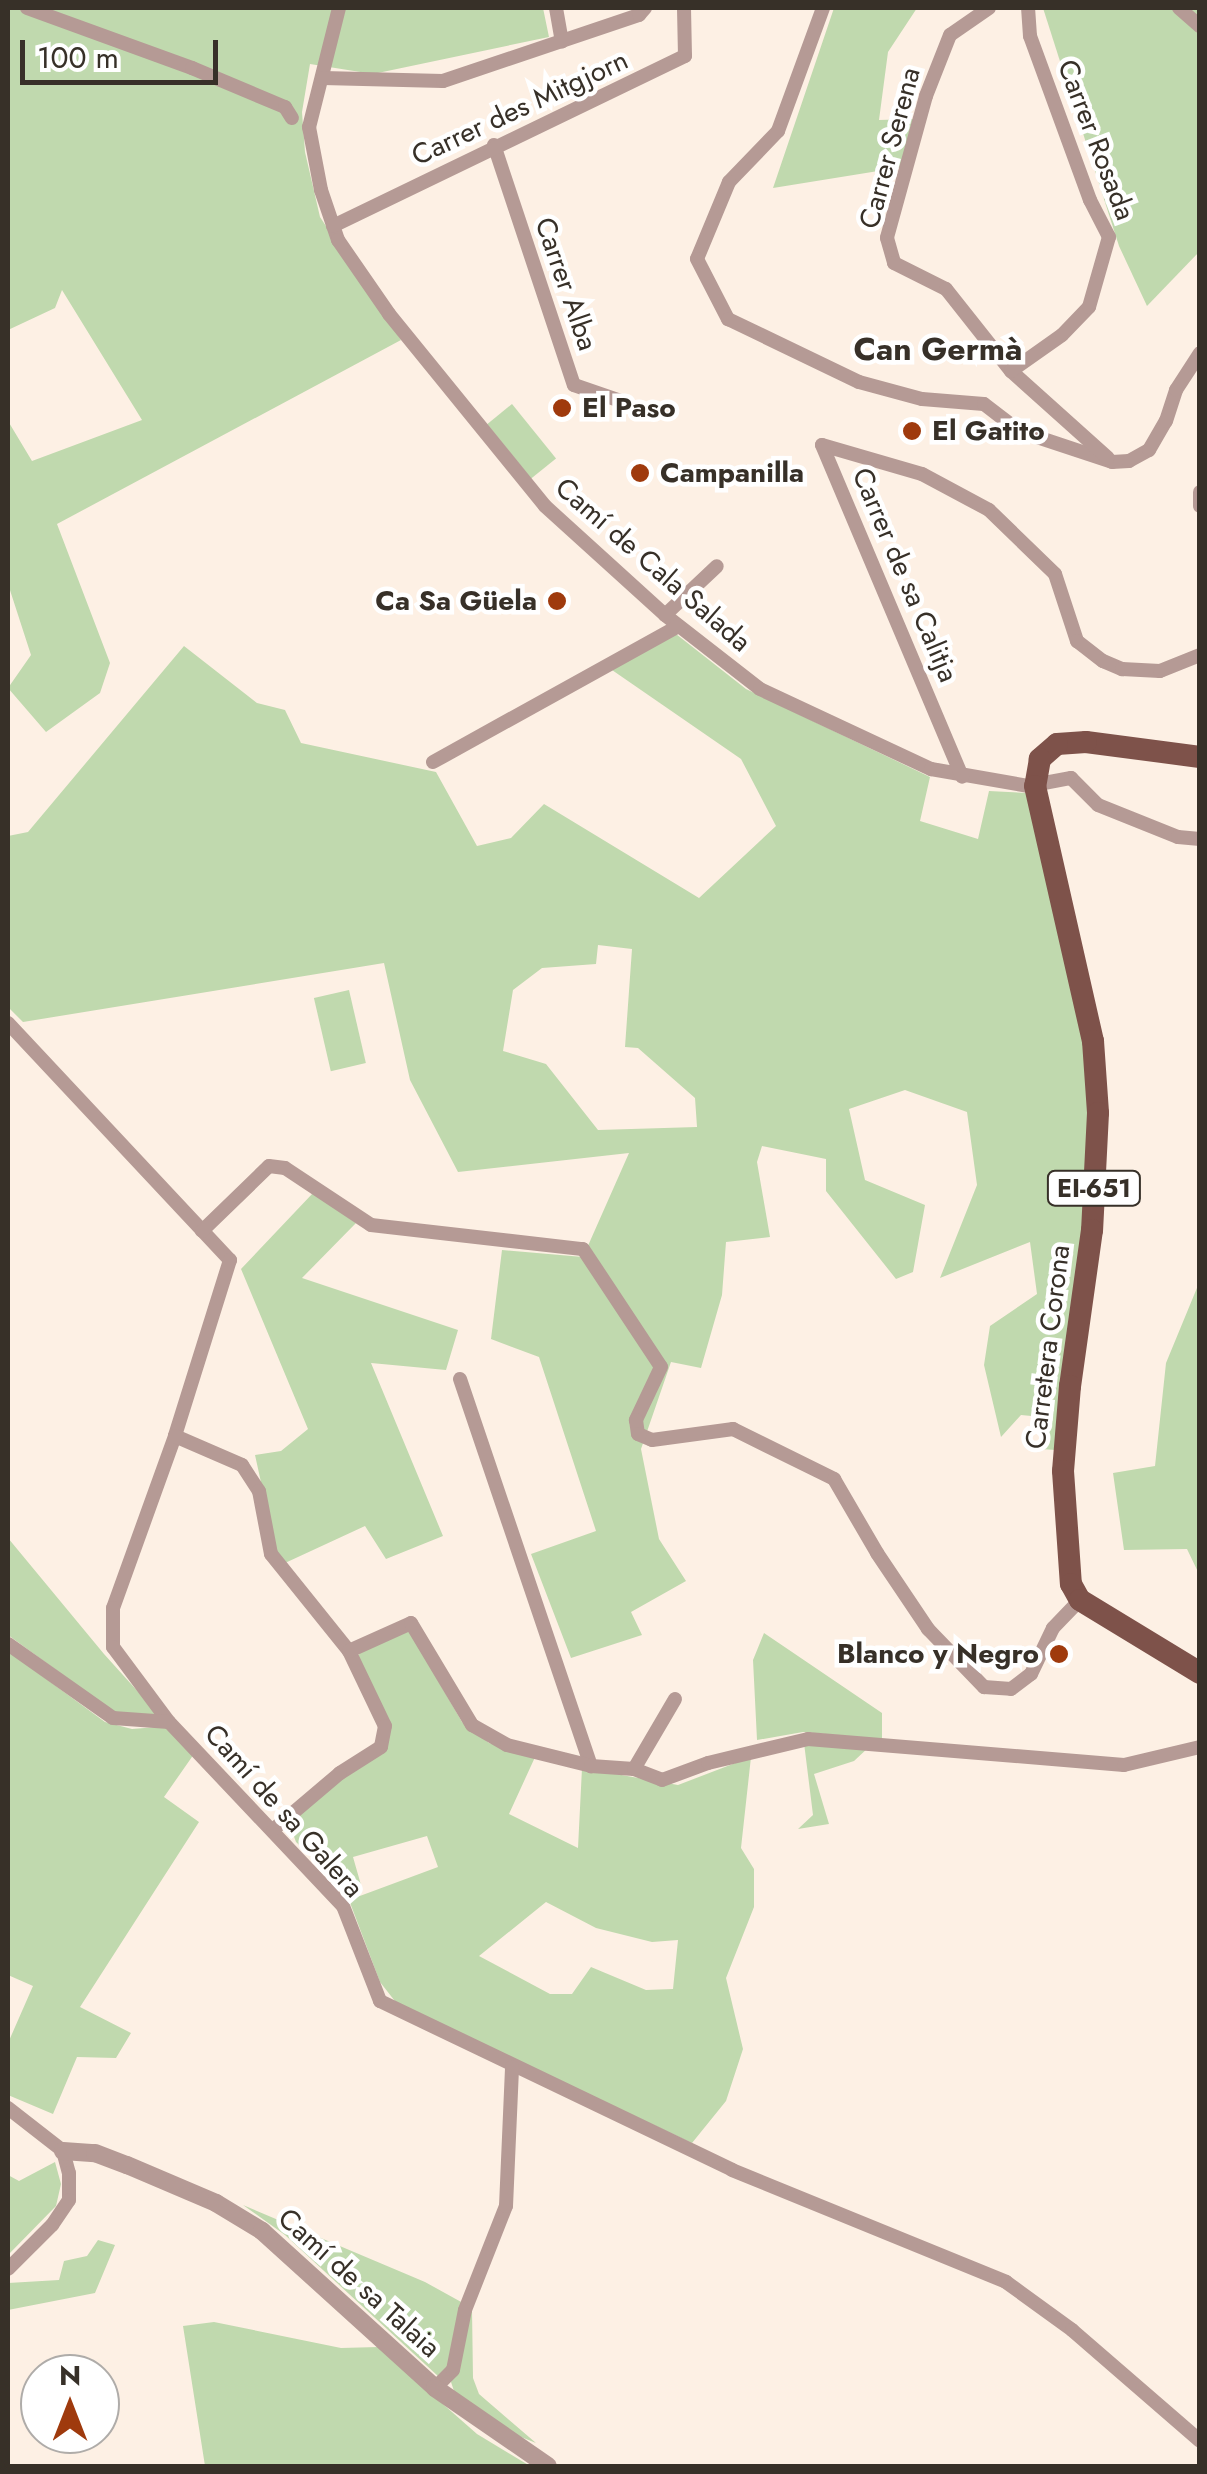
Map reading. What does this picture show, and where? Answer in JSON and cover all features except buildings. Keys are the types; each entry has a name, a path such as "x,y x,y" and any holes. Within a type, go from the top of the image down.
{"main road":[{"path":"1035,786 1040,759 1057,744 1086,742 1200,757"},
{"name":"Carretera Corona","path":"1035,786 1093,1041 1098,1112 1092,1230 1070,1386 1063,1471 1068,1568 1080,1600"},
{"path":"1080,1600 1200,1673"}],"street":[{"path":"27,8 192,68 309,127"},
{"name":"Camí de Cala Salada","path":"338,8 309,127 321,190 345,255 504,460 587,547 678,626 760,689 921,766 962,777 1035,786 1071,778 1098,805 1178,837 1200,839"},
{"path":"556,8 562,40"},
{"path":"323,78 443,81 640,15 645,8"},
{"name":"Carrer des Mitgjorn","path":"333,226 685,56 684,8"},
{"path":"823,8 778,131 729,182 697,259 728,319 859,382 922,398 984,404 1019,431 1112,462 1128,461 1150,450 1166,421 1176,390 1200,353"},
{"name":"Carrer Serena","path":"989,8 950,34 926,96 887,238 894,263 946,289 1011,372 1112,462"},
{"name":"Carrer Rosada","path":"1011,372 1062,335 1089,307 1109,237 1090,200 1030,36 1028,8"},
{"path":"1179,8 1200,26"},
{"name":"Carrer Alba","path":"494,145 574,385 626,403"},
{"name":"Carrer de sa Calitja","path":"962,777 822,445 922,474 988,510 1055,574 1077,640 1103,661 1122,669 1160,671 1200,655"},
{"path":"1200,492 1200,506"},
{"path":"665,615 717,566"},
{"path":"434,762 678,626"},
{"name":"Camí de sa Galera","path":"8,1023 230,1260 175,1436 112,1608 113,1647 168,1722 274,1829 343,1906 380,2002 732,2170 1006,2282 1072,2330 1200,2441"},
{"path":"202,1232 268,1166 285,1168 371,1225 583,1249 662,1367 636,1420 638,1434 652,1440 733,1429 834,1479 876,1553 928,1629 984,1687 1011,1689 1031,1674 1053,1628 1080,1600"},
{"path":"460,1379 591,1766"},
{"path":"175,1436 242,1465 259,1490 271,1554 349,1651 386,1726 382,1747 340,1773 274,1829"},
{"path":"349,1651 410,1623 472,1725 507,1745 591,1766 634,1769 662,1780 708,1762 808,1739 1124,1765 1200,1746"},
{"path":"8,1644 112,1718 168,1722"},
{"path":"634,1769 675,1699"},
{"path":"436,2388 453,2370 465,2310 506,2206 512,2067"},
{"path":"8,2108 62,2151 69,2174 69,2200 52,2225 8,2268"},
{"name":"Camí de sa Talaia","path":"62,2151 95,2154 127,2165 216,2203 262,2231 436,2388 548,2466"}],"green space":[{"path":"8,8 543,8 549,37 373,74 310,64 302,112 305,152 320,217 401,340 57,524 110,663 100,693 46,732 8,688 31,655 8,584 8,421 32,461 142,420 62,290 55,308 8,330"},
{"path":"834,8 917,8 888,52 879,120 913,119 903,167 773,188"},
{"path":"1043,8 1199,8 1199,252 1147,306 1119,246"},
{"path":"512,404 556,458 531,479 487,424"},
{"path":"676,634 746,689 930,777 920,821 978,839 989,791 1027,793 1076,995 1092,1111 1086,1228 1056,1450 1040,1449 1042,1417 1021,1415 1001,1437 984,1365 990,1326 1037,1294 1030,1242 940,1278 977,1185 967,1112 905,1090 849,1109 865,1180 925,1205 913,1272 896,1279 826,1191 826,1159 762,1146 757,1162 770,1237 726,1242 722,1295 701,1368 671,1362 641,1449 659,1539 686,1581 631,1612 642,1635 571,1658 531,1554 596,1531 539,1357 491,1339 502,1250 583,1257 629,1153 458,1172 410,1080 384,963 23,1022 8,1007 8,836 28,832 184,646 257,703 285,710 301,743 436,772 477,846 511,838 544,804 699,898 776,826 741,759 612,670","holes":["598,945 632,949 625,1047 638,1048 695,1098 697,1127 598,1130 546,1064 503,1051 513,990 542,968 596,964"]},
{"path":"349,990 366,1063 331,1071 314,998"},
{"path":"313,1193 356,1223 302,1278 458,1330 446,1370 371,1363 443,1536 386,1559 365,1526 285,1563 277,1555 255,1455 281,1451 308,1429 241,1269"},
{"path":"1199,1283 1199,1574 1187,1549 1124,1550 1113,1473 1155,1466 1166,1363"},
{"path":"8,1538 159,1715 114,1712 8,1635"},
{"path":"403,1631 410,1632 462,1722 489,1743 536,1755 509,1814 578,1848 582,1768 678,1785 751,1757 741,1848 754,1869 754,1907 726,1978 743,2049 726,2101 692,2143 398,2005 380,1982 349,1900 438,1867 427,1836 353,1857 361,1885 345,1889 296,1842 289,1823 340,1777 384,1748 358,1657 362,1648","holes":["546,1902 596,1928 652,1942 678,1940 673,1989 646,1990 591,1967 572,1994 550,1994 479,1956"]},
{"path":"764,1633 882,1713 882,1739 803,1732 757,1740 753,1660"},
{"path":"8,1651 105,1722 132,1729 169,1726 194,1754 164,1797 199,1822 80,2007 131,2033 116,2058 77,2057 53,2114 8,2095 8,2043 33,1986 8,1975"},
{"path":"804,1743 869,1747 854,1761 814,1774 829,1824 798,1829 813,1815"},
{"path":"55,2162 61,2184 56,2206 8,2255 8,2175 19,2181"},
{"path":"243,2205 425,2282 463,2303 448,2368 439,2377 285,2235"},
{"path":"98,2240 115,2245 95,2293 8,2310 8,2283 59,2280 64,2261 87,2256"},
{"path":"472,2309 473,2378 479,2394 536,2443 511,2433 454,2391 451,2382"},
{"path":"214,2322 341,2348 378,2347 477,2434 530,2466 205,2466 183,2326"}],"place":[{"name":"El Paso","path":"562,408"},
{"name":"El Gatito","path":"912,431"},
{"name":"Campanilla","path":"640,473"},
{"name":"Ca Sa Güela","path":"557,601"},
{"name":"Blanco y Negro","path":"1059,1654"}],"district":[{"name":"Can Germà","path":"938,349"}]}
